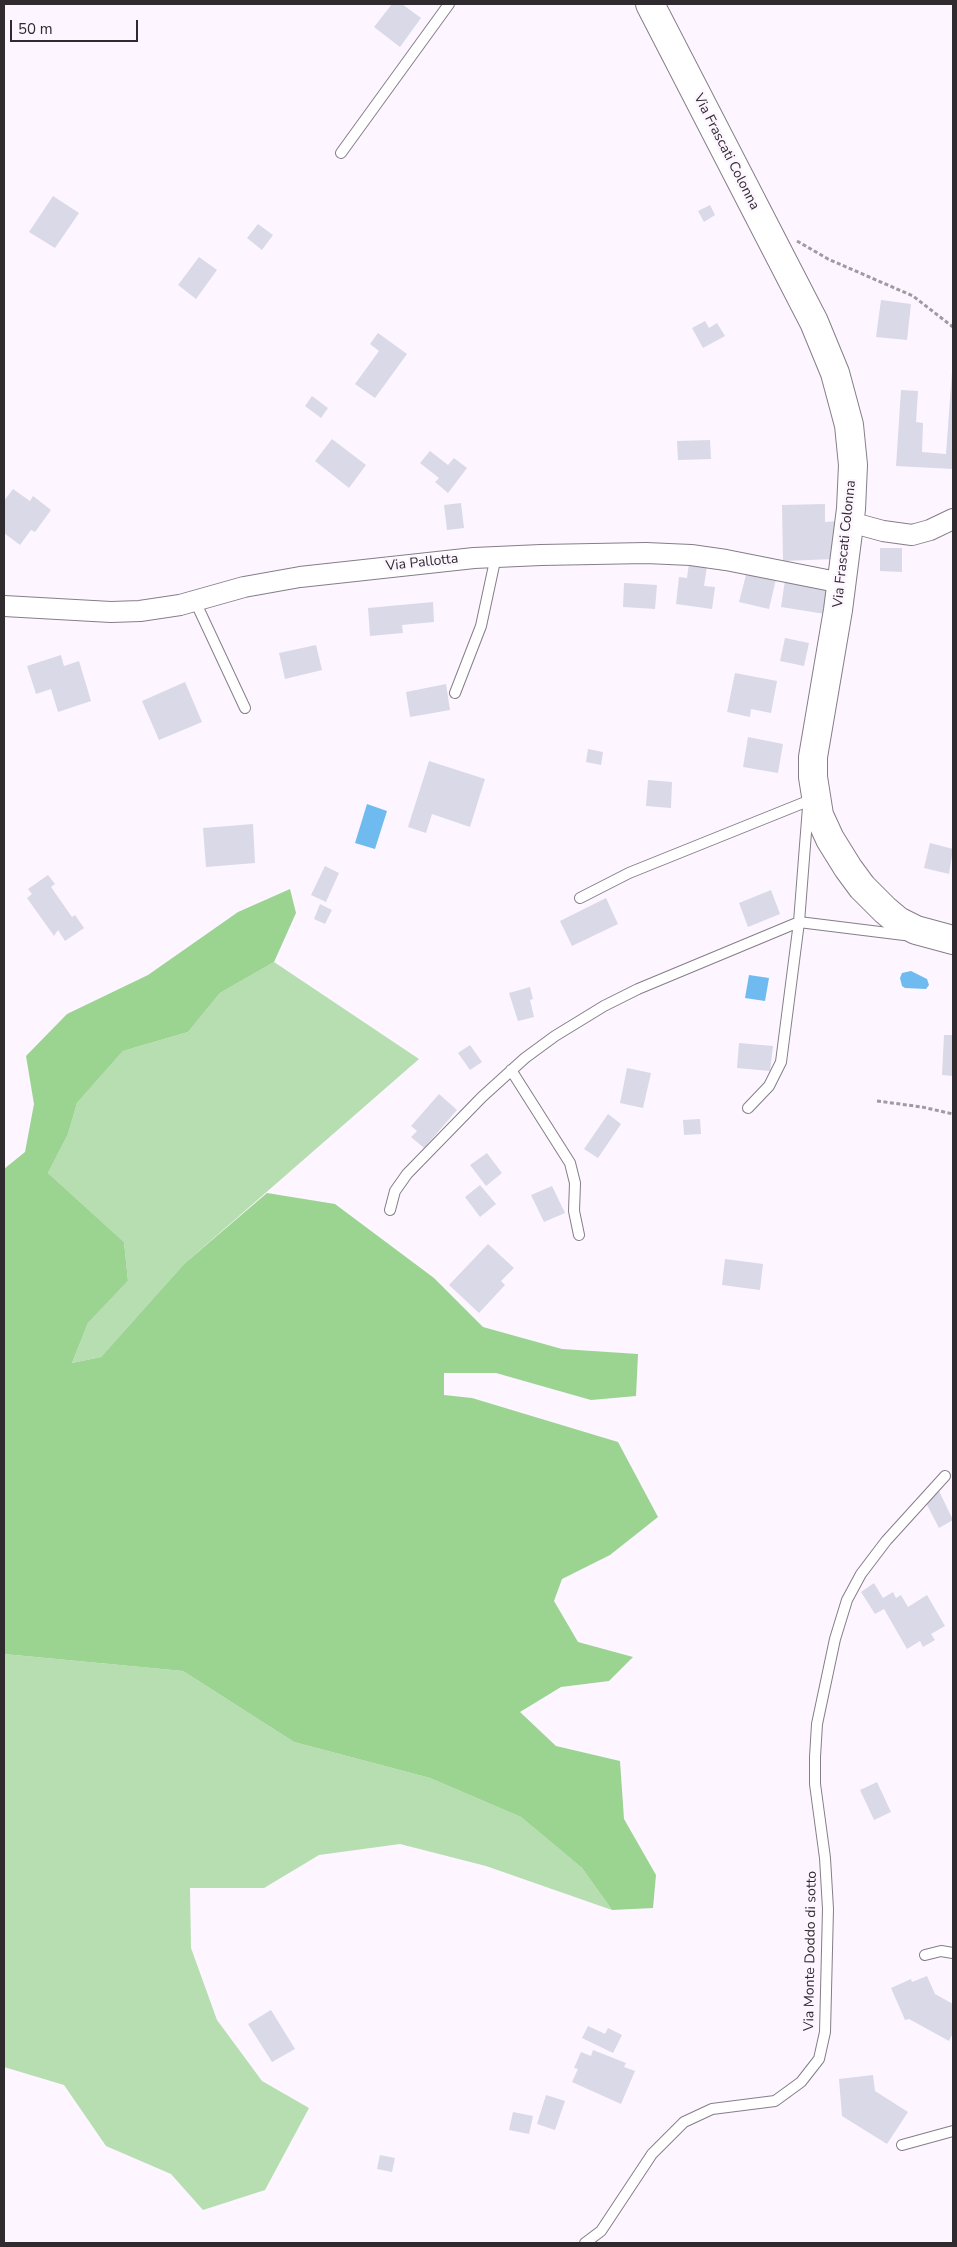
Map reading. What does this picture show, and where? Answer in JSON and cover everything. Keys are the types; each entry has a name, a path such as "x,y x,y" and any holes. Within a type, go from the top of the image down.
{"street":[{"name":"Via Frascati Colonna","path":"650,4 798,290 828,354 838,383 851,437 853,481 850,522 842,583 814,752 813,777 819,815 830,839 855,878 877,904 898,921 927,934 953,940"},
{"path":"850,522 883,531 912,535 930,530 953,519"},
{"name":"Via Pallotta","path":"4,606 125,612 159,609 244,587 300,577 496,556 679,554 726,560 842,583"}],"lane":[{"path":"341,153 449,4"},
{"path":"455,693 481,626 496,556"},
{"path":"195,601 245,708"},
{"path":"748,1108 769,1086 781,1062 799,922 808,802 814,752"},
{"path":"580,898 629,872 808,802"},
{"path":"390,1210 393,1198 402,1180 482,1097 511,1070 555,1036 604,1006 638,989 799,922 953,940"},
{"path":"511,1070 570,1164 575,1183 574,1211 579,1235"},
{"name":"Via Monte Doddo di sotto","path":"585,2243 601,2231 658,2145 679,2125 697,2114 712,2109 775,2101 801,2082 819,2059 824,2041 828,1901 825,1858 815,1784 815,1757 818,1724 835,1640 845,1605 861,1574 886,1541 945,1476"},
{"path":"925,1955 941,1951 953,1953"},
{"path":"902,2145 953,2131"}],"path":[{"path":"793,239 828,259 913,296 953,327"},
{"path":"877,1102 922,1107 953,1114"}],"green space":[{"path":"290,889 296,913 274,962 220,993 188,1032 123,1051 77,1103 68,1134 48,1173 124,1242 128,1281 88,1323 72,1363 101,1357 184,1264 267,1193 335,1204 434,1278 483,1327 562,1349 638,1354 636,1396 591,1400 496,1373 444,1373 444,1395 472,1398 618,1442 658,1517 610,1555 562,1579 554,1601 578,1642 633,1657 609,1681 561,1687 520,1712 556,1746 620,1761 624,1819 656,1875 653,1908 612,1910 582,1868 521,1817 430,1778 294,1742 183,1671 4,1654 4,1169 25,1152 34,1104 26,1056 67,1014 148,975 238,912"},
{"path":"274,962 419,1059 184,1264 101,1357 72,1363 88,1323 128,1281 124,1242 48,1173 68,1134 77,1103 123,1051 188,1032 220,993"},
{"path":"4,1654 183,1671 294,1742 430,1778 521,1817 582,1868 612,1910 486,1866 400,1844 319,1855 264,1888 190,1888 191,1948 217,2020 262,2081 309,2108 265,2190 203,2210 171,2174 106,2146 64,2085 4,2067"}],"water":[{"path":"367,804 387,811 375,849 355,843"},
{"path":"911,971 927,979 929,985 926,989 905,988 902,986 900,978 902,973"},
{"path":"749,975 769,978 765,1001 745,998"}],"building":[{"path":"392,4 402,4 421,18 400,47 374,27"},
{"path":"53,196 79,213 55,248 29,232"},
{"path":"710,205 715,215 704,222 698,211"},
{"path":"258,224 273,235 262,250 247,238"},
{"path":"199,257 217,270 196,299 178,285"},
{"path":"881,300 911,304 907,340 876,337"},
{"path":"705,321 709,328 717,323 725,336 703,348 692,328"},
{"path":"378,333 407,354 375,398 355,384 379,351 370,344"},
{"path":"952,372 953,469 896,466 901,390 918,391 916,422 923,423 922,452 946,454"},
{"path":"312,396 328,408 321,418 305,406"},
{"path":"332,439 366,465 349,488 315,461"},
{"path":"710,440 711,459 678,460 677,441"},
{"path":"430,451 448,465 454,458 467,468 448,493 435,482 439,478 420,463"},
{"path":"13,489 30,501 33,496 51,510 35,532 31,530 20,545 4,533 4,501"},
{"path":"461,503 464,528 447,530 444,505"},
{"path":"825,504 825,522 837,521 837,538 833,538 834,559 783,561 782,505"},
{"path":"880,548 902,548 902,572 880,571"},
{"path":"689,563 707,566 704,586 715,587 712,609 676,604 679,577 687,578"},
{"path":"747,571 776,579 769,609 739,602"},
{"path":"785,580 829,587 825,614 781,607"},
{"path":"624,583 657,585 655,609 623,607"},
{"path":"433,602 434,622 402,625 403,633 370,636 368,608"},
{"path":"785,638 809,643 804,666 780,661"},
{"path":"316,645 322,670 285,679 279,653"},
{"path":"61,655 64,666 79,661 91,701 58,712 51,689 36,694 27,666"},
{"path":"735,673 777,681 771,713 751,709 750,717 727,712"},
{"path":"185,682 202,722 159,740 142,701"},
{"path":"446,684 450,710 410,717 406,692"},
{"path":"748,737 783,744 778,773 743,767"},
{"path":"588,749 603,752 601,765 586,762"},
{"path":"429,761 485,779 470,827 432,814 426,833 408,827"},
{"path":"648,780 672,782 671,808 646,806"},
{"path":"253,824 255,863 206,867 203,828"},
{"path":"930,843 953,849 949,874 924,868"},
{"path":"325,866 339,873 326,902 311,895"},
{"path":"48,875 55,884 51,887 72,917 75,915 84,928 65,941 58,930 54,936 27,898 32,894 28,889"},
{"path":"771,890 780,914 748,927 739,903"},
{"path":"606,898 618,924 572,946 560,921"},
{"path":"320,904 332,910 325,924 314,919"},
{"path":"530,987 533,999 530,1000 534,1017 518,1021 509,993"},
{"path":"944,1035 953,1035 953,1076 942,1075"},
{"path":"739,1043 773,1046 770,1071 737,1068"},
{"path":"470,1045 482,1062 470,1070 458,1053"},
{"path":"627,1068 651,1073 643,1108 620,1103"},
{"path":"439,1094 457,1110 424,1148 411,1137 417,1131 411,1126"},
{"path":"608,1114 621,1124 598,1158 584,1149"},
{"path":"700,1119 701,1134 684,1135 683,1120"},
{"path":"487,1153 502,1173 486,1186 470,1165"},
{"path":"480,1185 496,1204 480,1217 465,1197"},
{"path":"552,1186 565,1213 544,1222 531,1195"},
{"path":"488,1244 514,1268 501,1281 505,1285 479,1313 449,1285"},
{"path":"725,1259 763,1264 760,1290 722,1285"},
{"path":"939,1491 953,1520 939,1528 926,1503"},
{"path":"874,1583 883,1598 893,1592 896,1598 901,1595 908,1607 927,1595 945,1626 931,1634 935,1640 923,1647 920,1641 907,1649 884,1609 875,1614 861,1592"},
{"path":"877,1782 891,1812 874,1820 860,1790"},
{"path":"927,1976 935,1994 953,2004 953,2033 949,2041 909,2019 905,2020 891,1988 911,1979 912,1982"},
{"path":"271,2010 295,2049 272,2062 248,2024"},
{"path":"588,2026 605,2034 608,2028 622,2035 613,2053 582,2038"},
{"path":"593,2050 626,2063 624,2067 635,2071 621,2104 572,2082 578,2069 574,2068 581,2052 591,2056"},
{"path":"873,2075 875,2091 908,2112 887,2144 842,2116 839,2079"},
{"path":"546,2095 565,2101 555,2130 537,2124"},
{"path":"513,2112 533,2116 529,2134 509,2130"},
{"path":"380,2155 395,2158 392,2172 377,2169"}]}
